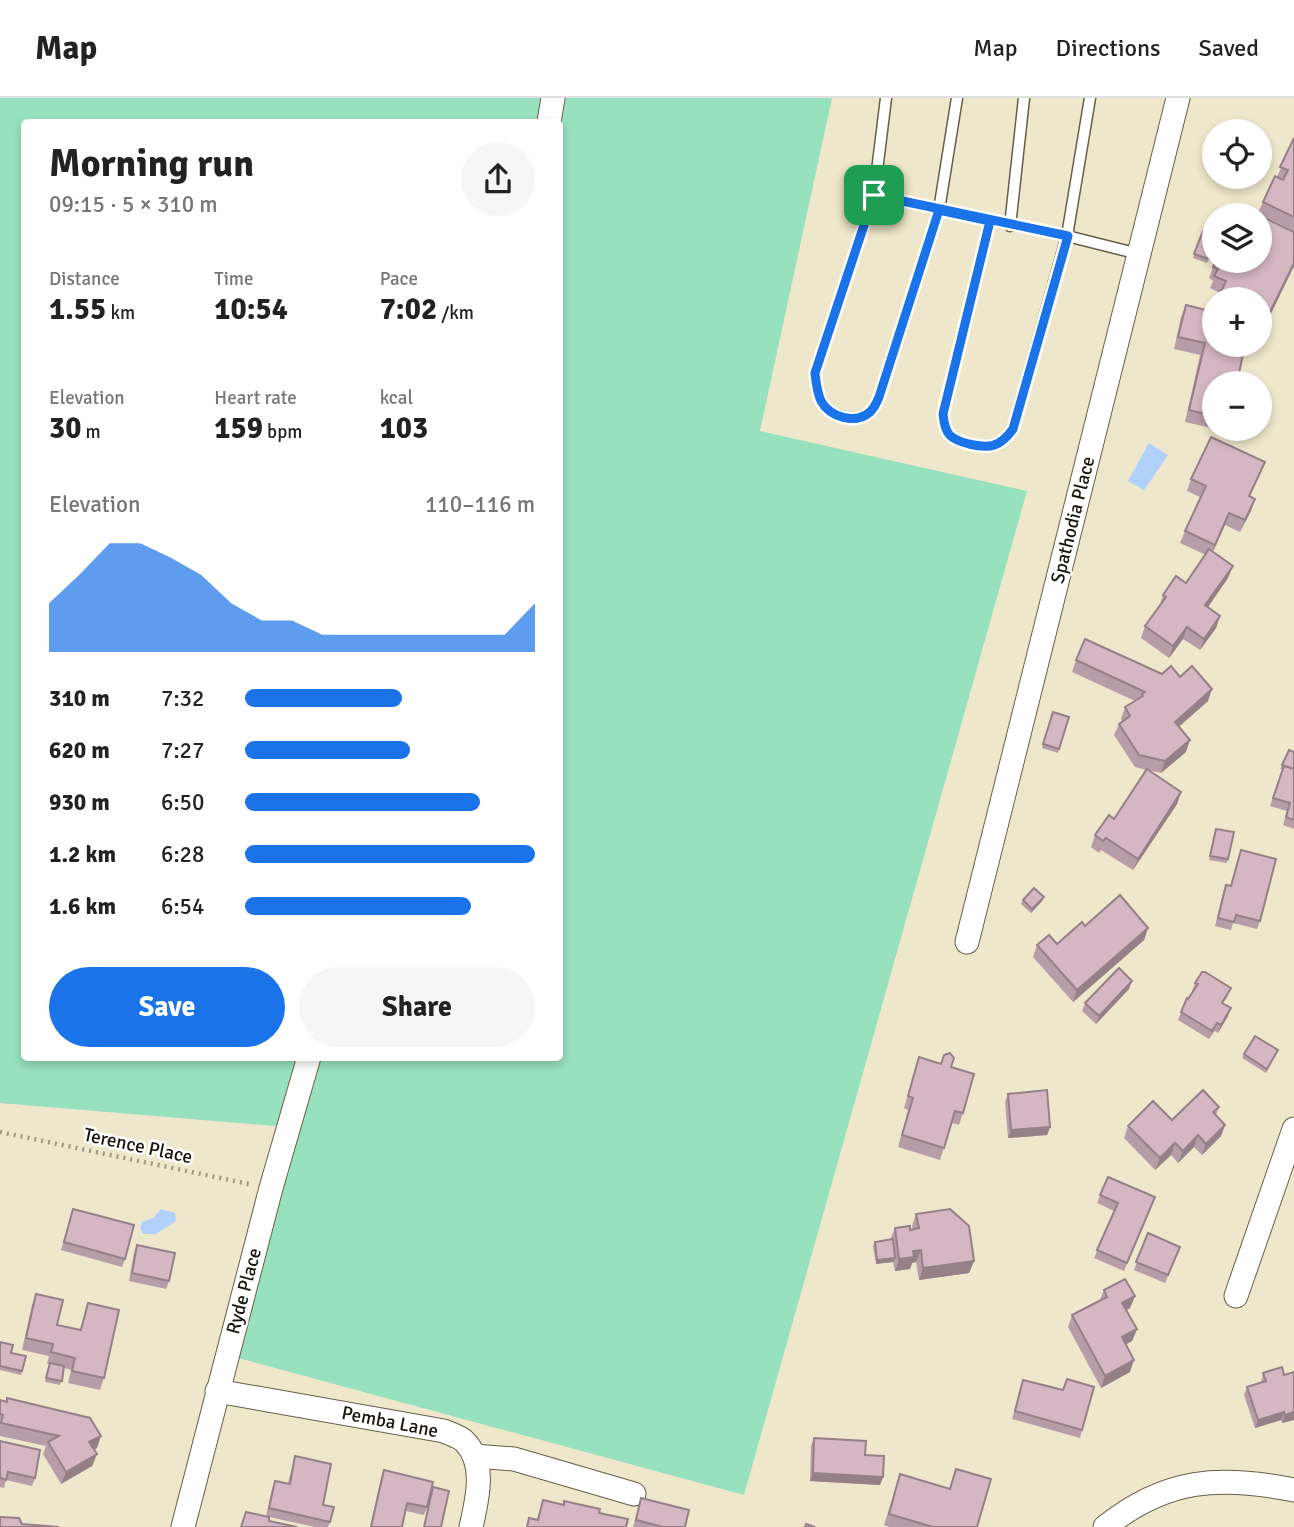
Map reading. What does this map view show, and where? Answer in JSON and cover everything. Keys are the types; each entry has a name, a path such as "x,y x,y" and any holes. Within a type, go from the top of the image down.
{"street":[{"path":"550,119 553,98"},
{"name":"Spathodia Place","path":"967,942 1178,98"},
{"name":"Ryde Place","path":"183,1527 271,1188 308,1061"},
{"path":"1236,1296 1289,1160 1294,1129"},
{"name":"Pemba Lane","path":"217,1391 444,1431 463,1440 474,1456"},
{"path":"471,1527 479,1478 474,1456 514,1459 634,1494"},
{"path":"1105,1527 1118,1516 1162,1492 1202,1482 1244,1481 1294,1490"}],"lane":[{"path":"886,98 874,195 815,373 816,389 822,403 834,414 850,418 861,417 872,411 879,397 939,210 957,98"},
{"path":"1010,226 1024,98"},
{"path":"990,221 943,414 947,433 954,440 986,448 1000,443 1013,429 1068,236 1090,98"},
{"path":"874,195 1010,226 1068,236 1139,254"}],"path":[{"name":"Terence Place","path":"0,1132 271,1188"}],"green space":[{"path":"0,98 832,98 760,431 1027,491 744,1495 227,1355 287,1127 0,1103"}],"water":[{"path":"1149,443 1168,455 1144,490 1128,481"},
{"path":"161,1209 175,1213 176,1221 156,1234 143,1234 140,1228 142,1222 153,1218"}],"building":[{"path":"1294,138 1294,217 1272,206 1272,203 1263,202 1269,189 1272,189 1275,176 1283,180 1288,170 1280,167"},
{"path":"1272,221 1294,232 1294,263 1272,308 1272,287 1223,287 1226,281 1214,276 1216,273 1272,273"},
{"path":"1202,234 1202,257 1194,254"},
{"path":"1186,305 1202,309 1202,342 1178,337"},
{"path":"1202,356 1242,357 1239,371 1202,371 1202,413 1189,410"},
{"path":"1209,441 1220,441 1265,462 1249,496 1255,499 1245,520 1229,513 1215,545 1185,531 1206,486 1191,479"},
{"path":"1209,549 1233,566 1205,605 1220,616 1204,639 1187,627 1173,646 1145,626 1166,597 1163,595 1176,576 1186,583"},
{"path":"1085,639 1162,674 1171,666 1180,677 1192,666 1212,689 1175,722 1190,740 1165,761 1139,755 1119,724 1130,716 1125,707 1145,692 1076,660"},
{"path":"1053,712 1069,717 1059,749 1043,744"},
{"path":"1289,750 1294,752 1294,769 1282,765"},
{"path":"1284,766 1294,769 1294,820 1286,817 1290,803 1273,798"},
{"path":"1147,769 1181,792 1138,859 1106,838 1103,841 1095,835 1109,815 1114,819"},
{"path":"1216,829 1234,832 1228,859 1210,856"},
{"path":"1241,850 1276,859 1260,921 1236,915 1234,922 1218,918 1226,885 1231,886"},
{"path":"1034,888 1044,897 1032,909 1023,900"},
{"path":"1120,895 1148,928 1077,990 1037,945 1049,935 1057,944 1082,922 1085,926"},
{"path":"1119,968 1132,981 1099,1016 1085,1003"},
{"path":"1202,972 1231,988 1222,1003 1231,1008 1221,1025 1217,1023 1212,1031 1181,1012"},
{"path":"1255,1036 1278,1050 1267,1069 1244,1054"},
{"path":"950,1053 954,1058 951,1067 974,1074 963,1113 955,1111 944,1148 902,1135 913,1098 908,1096 919,1057 941,1064 944,1055"},
{"path":"1047,1090 1050,1127 1011,1130 1008,1094"},
{"path":"1203,1090 1219,1107 1213,1112 1225,1125 1206,1144 1198,1135 1183,1151 1175,1143 1160,1158 1128,1126 1153,1101 1172,1120"},
{"path":"1108,1177 1155,1197 1127,1263 1097,1250 1118,1203 1100,1195"},
{"path":"73,1209 134,1225 125,1259 64,1242"},
{"path":"950,1209 969,1226 974,1261 923,1268 921,1250 913,1251 914,1257 899,1259 895,1228 919,1228 916,1214"},
{"path":"1148,1233 1180,1247 1168,1275 1136,1262"},
{"path":"893,1239 895,1258 877,1260 875,1242"},
{"path":"137,1245 175,1253 169,1281 132,1273"},
{"path":"1125,1279 1135,1296 1122,1303 1137,1329 1122,1337 1134,1360 1105,1376 1072,1315 1107,1297 1104,1290"},
{"path":"36,1294 63,1300 57,1325 81,1330 88,1303 119,1310 104,1378 72,1371 75,1358 51,1352 53,1344 26,1338"},
{"path":"0,1342 13,1345 11,1353 26,1356 22,1371 0,1366"},
{"path":"50,1363 64,1366 62,1381 46,1378"},
{"path":"1282,1367 1284,1375 1294,1372 1294,1412 1285,1415 1284,1412 1258,1420 1247,1387 1266,1381 1263,1373"},
{"path":"1067,1379 1094,1387 1082,1430 1015,1411 1023,1380 1063,1390"},
{"path":"7,1398 90,1418 101,1436 89,1442 97,1454 66,1472 48,1442 59,1436 1,1423 3,1415 0,1414 0,1400 7,1402"},
{"path":"814,1438 866,1441 865,1455 884,1456 883,1477 813,1473"},
{"path":"0,1441 40,1450 35,1478 8,1472 6,1480 0,1478"},
{"path":"295,1456 331,1464 323,1505 334,1507 330,1522 269,1508 275,1481 290,1484"},
{"path":"956,1469 991,1479 977,1527 933,1527 889,1514 900,1474 950,1489"},
{"path":"384,1470 433,1482 427,1507 407,1503 402,1527 371,1527"},
{"path":"433,1487 449,1491 441,1527 424,1527"},
{"path":"641,1498 689,1510 685,1527 663,1527 636,1520"},
{"path":"543,1500 564,1505 564,1501 600,1509 599,1513 628,1519 626,1527 527,1527 529,1518 538,1520"},
{"path":"246,1512 269,1517 269,1521 297,1527 241,1527"},
{"path":"0,1517 19,1518 22,1524 59,1527 0,1527"}],"route":[{"path":"874,195 815,373 816,389 822,403 834,414 850,418 861,417 872,411 879,397 939,210 990,221 943,414 947,433 954,440 986,448 1000,443 1013,429 1068,236 1010,226 990,221 874,195"}]}
